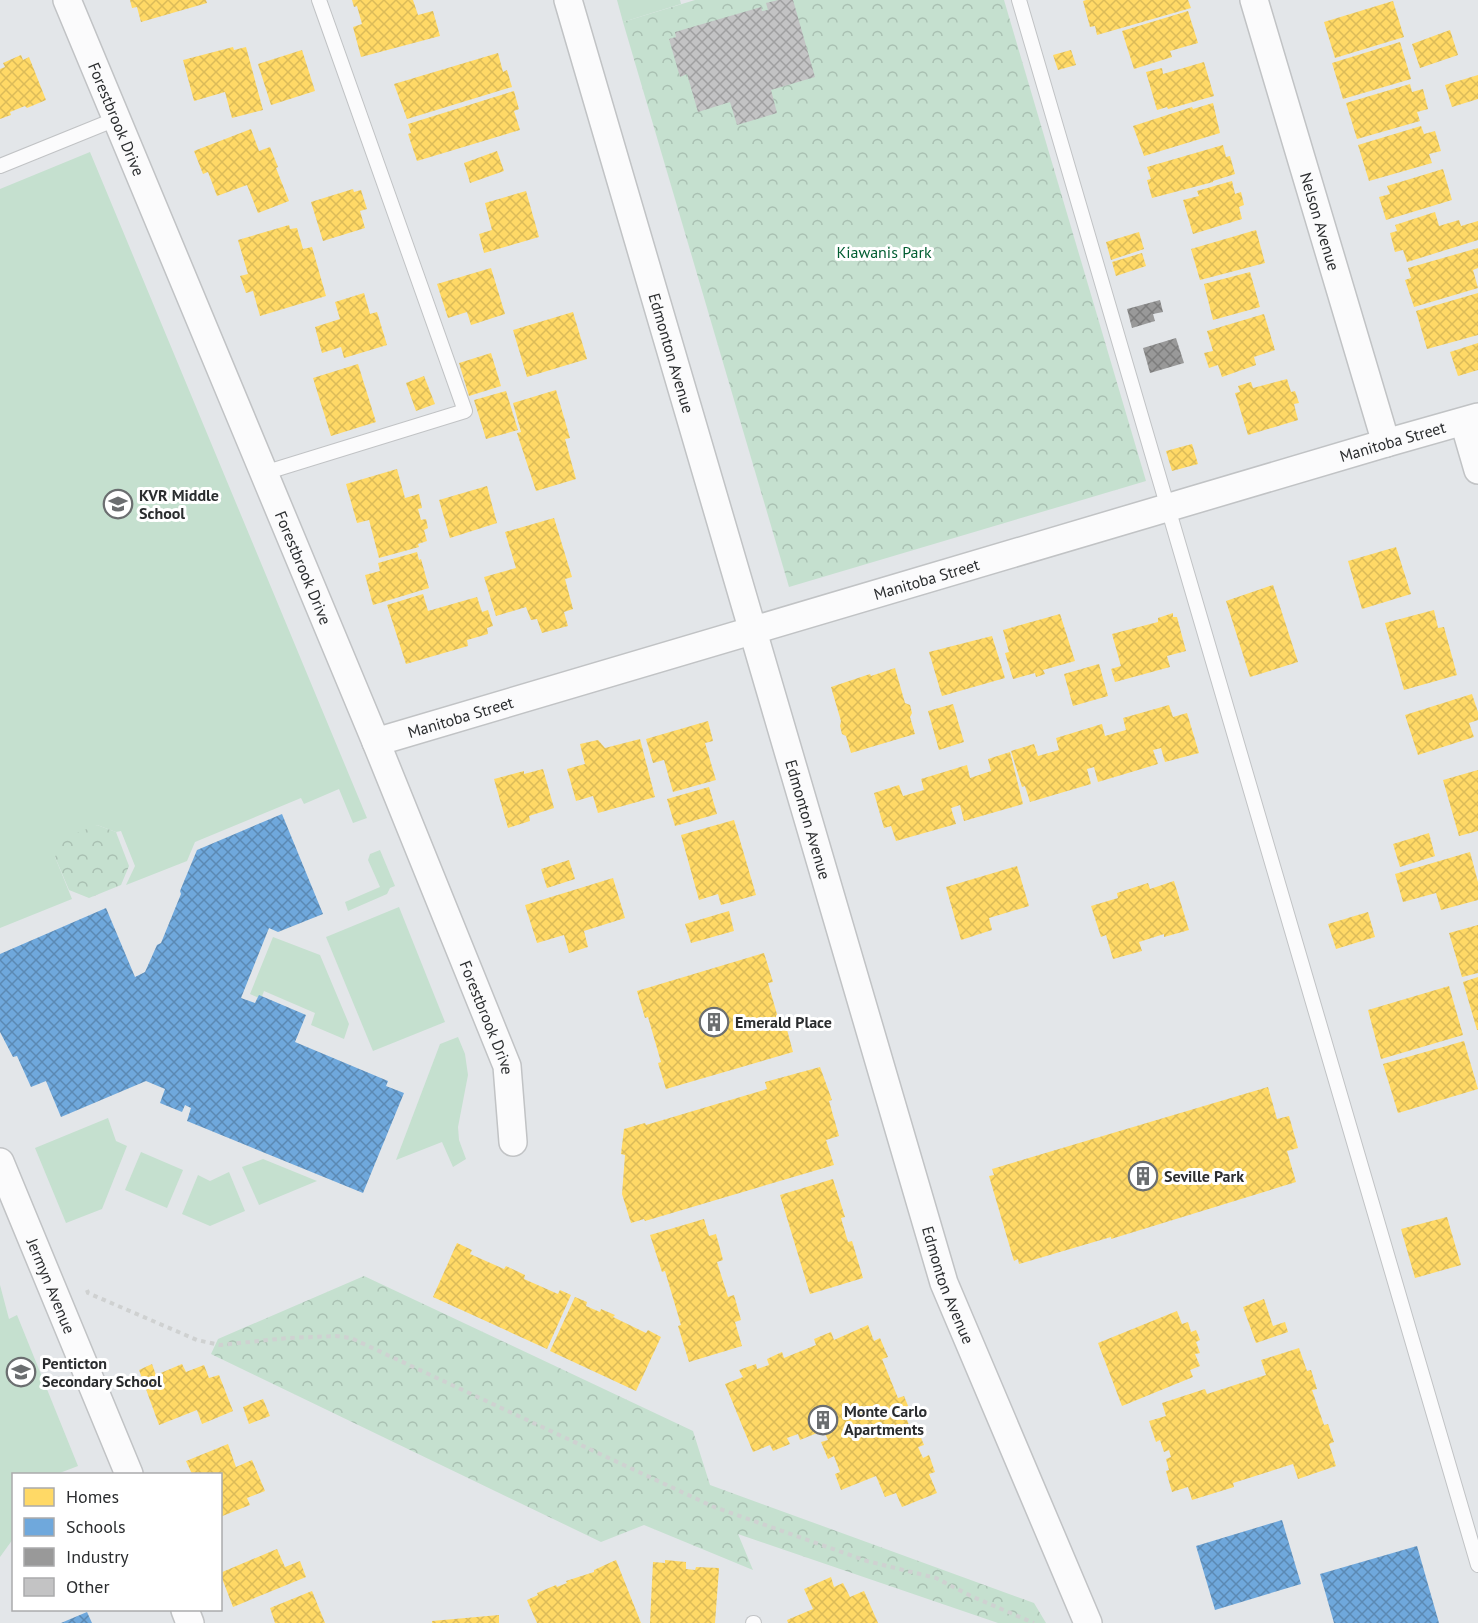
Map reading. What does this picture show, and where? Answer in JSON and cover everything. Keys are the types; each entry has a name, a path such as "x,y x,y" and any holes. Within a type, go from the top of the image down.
{"street":[{"name":"Forestbrook Drive","path":"67,0 376,742 507,1066 513,1142"},
{"name":"Edmonton Avenue","path":"568,0 945,1282 1088,1623"},
{"name":"Nelson Avenue","path":"1254,0 1386,443"},
{"name":"Manitoba Street","path":"376,742 1167,507 1471,420"},
{"path":"1471,420 1478,470"},
{"name":"Jermyn Avenue","path":"0,1162 129,1473"}],"lane":[{"path":"264,473 465,411 319,0"},
{"path":"1019,0 1478,1565"},
{"path":"0,166 116,119"}],"path":[{"path":"84,1283 88,1293 197,1340 220,1345 288,1338 336,1336 351,1338 714,1507 867,1561 936,1578 1034,1623"}],"green space":[{"path":"617,0 680,0 681,4 623,22"},
{"name":"Kiawanis Park","path":"695,0 1004,0 1146,481 789,587 623,22"},
{"path":"90,152 367,818 353,823 339,789 304,804 301,798 195,842 187,861 126,885 135,866 121,831 116,832 97,825 55,857 72,899 0,928 0,189"},
{"path":"97,825 116,832 129,866 121,885 89,898 69,890 55,857 64,838"},
{"path":"380,850 395,886 390,888 387,894 348,911 345,902 380,887 368,860 370,854"},
{"path":"399,907 445,1022 373,1051 326,937"},
{"path":"273,937 320,955 349,1024 344,1039 311,1025 315,1013 264,991 261,999 250,994"},
{"path":"458,1037 465,1054 468,1075 458,1127 459,1140 466,1159 453,1167 442,1142 396,1160 440,1044"},
{"path":"108,1118 116,1141 127,1146 102,1209 66,1223 35,1148"},
{"path":"141,1152 183,1170 167,1208 125,1190"},
{"path":"263,1159 317,1181 259,1205 242,1167"},
{"path":"229,1172 245,1211 210,1226 182,1214 198,1175 210,1181"},
{"path":"364,1276 693,1431 710,1485 1034,1603 1046,1623 998,1623 738,1534 753,1570 644,1525 601,1542 211,1354 218,1339"},
{"name":"Penticton Secondary School","path":"0,1285 9,1319 17,1315 78,1466 60,1473 12,1473 12,1540 0,1557"}],"building: Homes":[{"path":"130,0 206,0 207,3 141,22 137,7 132,8"},
{"path":"352,0 413,0 418,15 433,11 440,36 361,57 353,27 362,24 357,6 354,7"},
{"path":"1188,0 1191,8 1097,35 1095,26 1090,27 1083,1"},
{"path":"1393,1 1404,37 1335,58 1324,22"},
{"path":"1188,11 1198,43 1170,51 1172,57 1134,69 1122,31"},
{"path":"1450,30 1458,55 1420,68 1412,44"},
{"path":"1400,42 1411,79 1343,99 1332,63"},
{"path":"233,47 234,50 246,47 263,110 232,118 225,92 194,101 183,60"},
{"path":"302,50 315,91 271,105 258,64"},
{"path":"1071,50 1076,65 1058,70 1053,55"},
{"path":"498,53 503,72 507,70 512,87 407,119 394,84"},
{"path":"21,55 23,60 29,57 46,100 10,112 11,115 0,119 0,69 5,67 3,63"},
{"path":"1204,62 1214,96 1157,110 1146,72 1162,68 1163,74"},
{"path":"1478,75 1478,99 1452,107 1445,85"},
{"path":"1410,84 1412,92 1423,89 1428,109 1417,112 1420,121 1357,139 1346,103"},
{"path":"514,91 519,109 514,111 520,130 417,161 408,134 411,133 408,124"},
{"path":"1213,103 1220,133 1144,156 1133,126 1192,107 1193,109"},
{"path":"1421,126 1424,134 1435,131 1441,151 1429,154 1432,163 1369,181 1358,145"},
{"path":"251,129 259,151 270,147 289,201 258,213 247,185 217,196 208,172 203,174 194,151"},
{"path":"1223,145 1226,157 1230,156 1235,174 1152,198 1147,180 1151,179 1147,167"},
{"path":"497,151 504,171 470,183 464,163"},
{"path":"1443,169 1452,200 1386,220 1379,197 1390,194 1387,186"},
{"path":"1232,181 1235,194 1241,192 1244,205 1239,207 1242,219 1193,234 1183,200 1199,196 1197,191"},
{"path":"353,189 354,192 361,190 367,209 360,211 365,228 323,241 311,202"},
{"path":"526,191 539,237 484,253 479,234 492,230 485,203"},
{"path":"1435,212 1439,226 1459,220 1461,226 1478,221 1478,240 1407,262 1403,250 1395,252 1390,233 1397,231 1395,225"},
{"path":"289,225 290,229 297,228 303,249 312,247 326,296 260,316 253,291 246,293 240,276 248,274 238,240"},
{"path":"1256,230 1265,263 1200,280 1191,249"},
{"path":"1139,232 1144,249 1111,260 1106,242"},
{"path":"1478,248 1478,268 1473,270 1478,288 1414,307 1405,280 1411,278 1408,268"},
{"path":"1142,253 1146,266 1116,276 1112,262"},
{"path":"491,268 505,314 471,325 467,312 448,318 437,284"},
{"path":"1250,272 1260,307 1213,320 1204,284"},
{"path":"364,293 370,314 377,312 387,345 344,358 341,347 322,353 315,327 340,319 335,302"},
{"path":"1478,293 1478,335 1427,349 1416,311"},
{"path":"573,312 587,359 527,377 513,330"},
{"path":"1264,314 1275,350 1254,357 1256,365 1222,377 1218,365 1209,368 1204,353 1213,351 1207,331"},
{"path":"1478,343 1478,370 1458,376 1450,352"},
{"path":"491,353 501,386 469,396 459,363"},
{"path":"358,364 376,422 331,436 313,378"},
{"path":"424,376 435,404 416,411 406,383"},
{"path":"1287,379 1291,392 1295,391 1299,403 1294,404 1298,420 1248,435 1235,393 1240,392 1238,386 1251,382 1253,388"},
{"path":"556,390 570,438 565,439 576,479 536,491 517,433 521,432 513,403"},
{"path":"506,391 518,430 486,439 474,400"},
{"path":"1192,444 1198,464 1172,471 1166,451"},
{"path":"397,469 405,498 419,494 422,508 418,509 421,520 426,519 428,528 424,530 427,541 418,544 419,547 379,558 369,520 357,523 346,484"},
{"path":"487,486 497,523 450,538 439,500"},
{"path":"554,518 572,577 565,579 573,609 564,612 568,626 542,633 537,619 531,620 526,607 496,616 484,577 516,568 505,532"},
{"path":"1396,547 1411,594 1362,609 1348,561"},
{"path":"417,552 429,588 373,605 365,575 380,571 378,563"},
{"path":"1273,585 1298,662 1250,677 1226,601"},
{"path":"423,594 428,611 477,597 482,612 488,610 493,626 487,628 488,634 467,640 468,646 406,664 387,605"},
{"path":"1434,610 1438,628 1444,627 1457,675 1404,690 1385,623"},
{"path":"1173,613 1173,617 1177,617 1186,651 1167,656 1170,667 1115,682 1111,669 1121,666 1112,634 1158,622 1158,618"},
{"path":"1060,614 1075,661 1043,670 1045,674 1036,677 1035,673 1013,679 1005,653 1009,652 1003,630"},
{"path":"992,636 1005,678 942,696 929,652"},
{"path":"1099,664 1108,696 1073,706 1064,674"},
{"path":"895,668 905,703 910,705 912,713 910,717 915,734 851,753 846,736 842,734 841,721 831,687"},
{"path":"1472,694 1478,712 1478,720 1469,723 1474,737 1418,755 1405,715"},
{"path":"953,704 964,742 939,750 928,711"},
{"path":"1169,705 1173,717 1187,713 1199,753 1165,762 1161,748 1153,750 1158,764 1098,782 1094,767 1087,769 1091,784 1030,802 1025,786 1022,787 1011,751 1034,744 1038,756 1059,750 1056,738 1102,724 1105,736 1126,730 1123,718"},
{"path":"708,721 713,741 705,743 716,780 673,792 664,760 653,763 646,739"},
{"path":"640,739 655,797 598,813 593,796 576,801 567,769 585,764 580,744 598,740 605,748"},
{"path":"1010,752 1023,804 964,821 960,805 951,808 956,824 896,841 891,826 884,828 874,793 899,785 903,796 924,790 921,779 967,765 970,778 991,771 988,759"},
{"path":"543,769 554,808 529,816 530,821 508,828 494,779 524,771 524,774"},
{"path":"1478,770 1478,831 1459,836 1443,780"},
{"path":"709,787 717,814 675,826 667,799"},
{"path":"734,820 756,895 721,905 718,894 699,900 681,835"},
{"path":"1429,833 1435,856 1400,867 1393,844"},
{"path":"1470,852 1478,882 1478,900 1441,910 1436,893 1403,902 1395,874"},
{"path":"569,860 575,879 547,888 541,869"},
{"path":"1017,866 1029,906 989,918 992,930 961,940 946,887"},
{"path":"613,878 625,918 584,931 588,947 569,953 564,935 537,943 525,905"},
{"path":"1174,881 1189,930 1164,937 1164,934 1139,942 1142,951 1113,959 1106,935 1101,937 1091,906 1118,898 1117,893 1148,883 1150,889"},
{"path":"729,911 734,931 691,943 685,924"},
{"path":"1368,912 1375,937 1336,949 1328,924"},
{"path":"1478,925 1478,973 1462,977 1449,933"},
{"name":"Emerald Place","path":"764,953 773,982 768,983 781,1028 786,1026 793,1052 666,1089 648,1017 645,1018 637,991"},
{"path":"1478,977 1478,1030 1477,1030 1463,982"},
{"path":"1449,986 1463,1035 1381,1059 1368,1010"},
{"path":"1464,1041 1478,1089 1398,1113 1383,1064"},
{"path":"820,1067 832,1100 829,1101 839,1136 826,1140 834,1165 645,1221 644,1219 631,1223 622,1194 625,1155 621,1154 624,1129 645,1123 646,1125 767,1089 765,1082"},
{"name":"Seville Park","path":"1268,1087 1277,1119 1289,1116 1298,1148 1287,1151 1296,1182 1111,1239 1111,1237 1019,1264 1018,1259 1014,1261 989,1176 994,1175 992,1169"},
{"path":"833,1179 845,1217 841,1218 848,1242 852,1241 863,1278 810,1294 780,1195"},
{"path":"1447,1217 1461,1265 1415,1278 1401,1229"},
{"path":"704,1219 709,1236 716,1234 723,1260 717,1262 728,1297 734,1295 741,1320 735,1322 742,1346 689,1362 665,1271 662,1272 650,1235"},
{"path":"457,1243 472,1250 470,1254 504,1269 506,1266 525,1275 524,1279 558,1294 560,1290 571,1295 547,1349 433,1297"},
{"path":"575,1297 587,1302 586,1306 600,1312 601,1309 646,1333 648,1330 661,1337 636,1391 550,1351"},
{"path":"1264,1299 1273,1326 1285,1322 1288,1332 1256,1343 1243,1307"},
{"path":"1177,1311 1182,1324 1188,1322 1191,1332 1196,1330 1200,1340 1196,1342 1200,1353 1195,1354 1200,1366 1190,1370 1193,1377 1122,1406 1098,1343"},
{"name":"Monte Carlo Apartments","path":"868,1325 874,1341 880,1338 888,1357 882,1359 898,1398 904,1396 911,1413 905,1415 911,1430 917,1428 924,1445 918,1447 923,1458 929,1455 935,1472 929,1474 937,1493 902,1507 896,1493 885,1497 876,1476 841,1490 835,1474 840,1472 834,1456 828,1459 821,1442 828,1440 821,1424 815,1427 817,1433 800,1440 798,1434 787,1438 790,1444 773,1451 770,1445 753,1452 725,1384 743,1377 739,1370 756,1364 757,1369 769,1365 767,1359 782,1352 784,1358 816,1345 814,1339 831,1332 834,1340"},
{"path":"1299,1348 1307,1371 1311,1370 1317,1389 1312,1390 1324,1425 1328,1424 1334,1442 1329,1444 1336,1466 1298,1479 1293,1464 1233,1483 1234,1487 1192,1500 1188,1487 1172,1492 1166,1471 1169,1470 1166,1459 1171,1457 1169,1450 1164,1452 1160,1440 1156,1442 1149,1421 1166,1416 1162,1403 1205,1389 1207,1394 1266,1375 1261,1360"},
{"path":"152,1364 156,1375 182,1364 186,1372 204,1365 209,1378 219,1375 233,1411 202,1424 197,1410 159,1425 139,1370"},
{"path":"263,1399 270,1416 249,1424 243,1407"},
{"path":"228,1444 236,1467 252,1460 265,1491 247,1498 250,1505 222,1516 222,1473 192,1473 186,1461"},
{"path":"277,1549 285,1567 300,1561 306,1577 233,1607 222,1578 222,1572"},
{"path":"616,1560 641,1623 537,1623 527,1600 538,1595 537,1593 594,1572"},
{"path":"665,1560 686,1562 686,1569 719,1568 715,1623 650,1623 653,1562 665,1563"},
{"path":"831,1577 834,1587 843,1583 850,1597 864,1591 878,1623 788,1623 787,1620 813,1609 804,1589"},
{"path":"312,1591 325,1623 275,1623 270,1608"},
{"path":"499,1615 499,1623 432,1623 432,1621"}],"building: Schools":[{"path":"282,814 323,914 278,932 269,928 241,998 255,1003 259,995 306,1015 295,1042 388,1081 386,1086 404,1093 363,1193 187,1121 191,1108 185,1105 182,1112 160,1103 165,1089 146,1081 61,1117 46,1081 31,1087 17,1056 13,1057 0,1032 0,954 106,908 135,977 145,972 157,945 161,943 197,850"},
{"path":"1282,1520 1301,1584 1215,1610 1196,1546"},
{"path":"1417,1546 1439,1623 1334,1623 1320,1574"},
{"path":"87,1612 92,1623 61,1623"}],"building: Industry":[{"path":"1160,300 1163,312 1153,314 1155,321 1132,328 1127,309"},
{"path":"1176,338 1184,363 1150,373 1143,348"}],"building: Other":[{"path":"793,0 815,77 771,90 777,113 737,125 730,102 698,112 687,74 680,77 669,39 676,37 675,32 761,7 762,11 768,10 766,3"}],"place":[{"name":"KVR Middle School","path":"118,504"},
{"name":"Emerald Place","path":"714,1022"},
{"name":"Seville Park","path":"1143,1176"},
{"name":"Penticton Secondary School","path":"21,1372"},
{"name":"Monte Carlo Apartments","path":"823,1420"}]}
